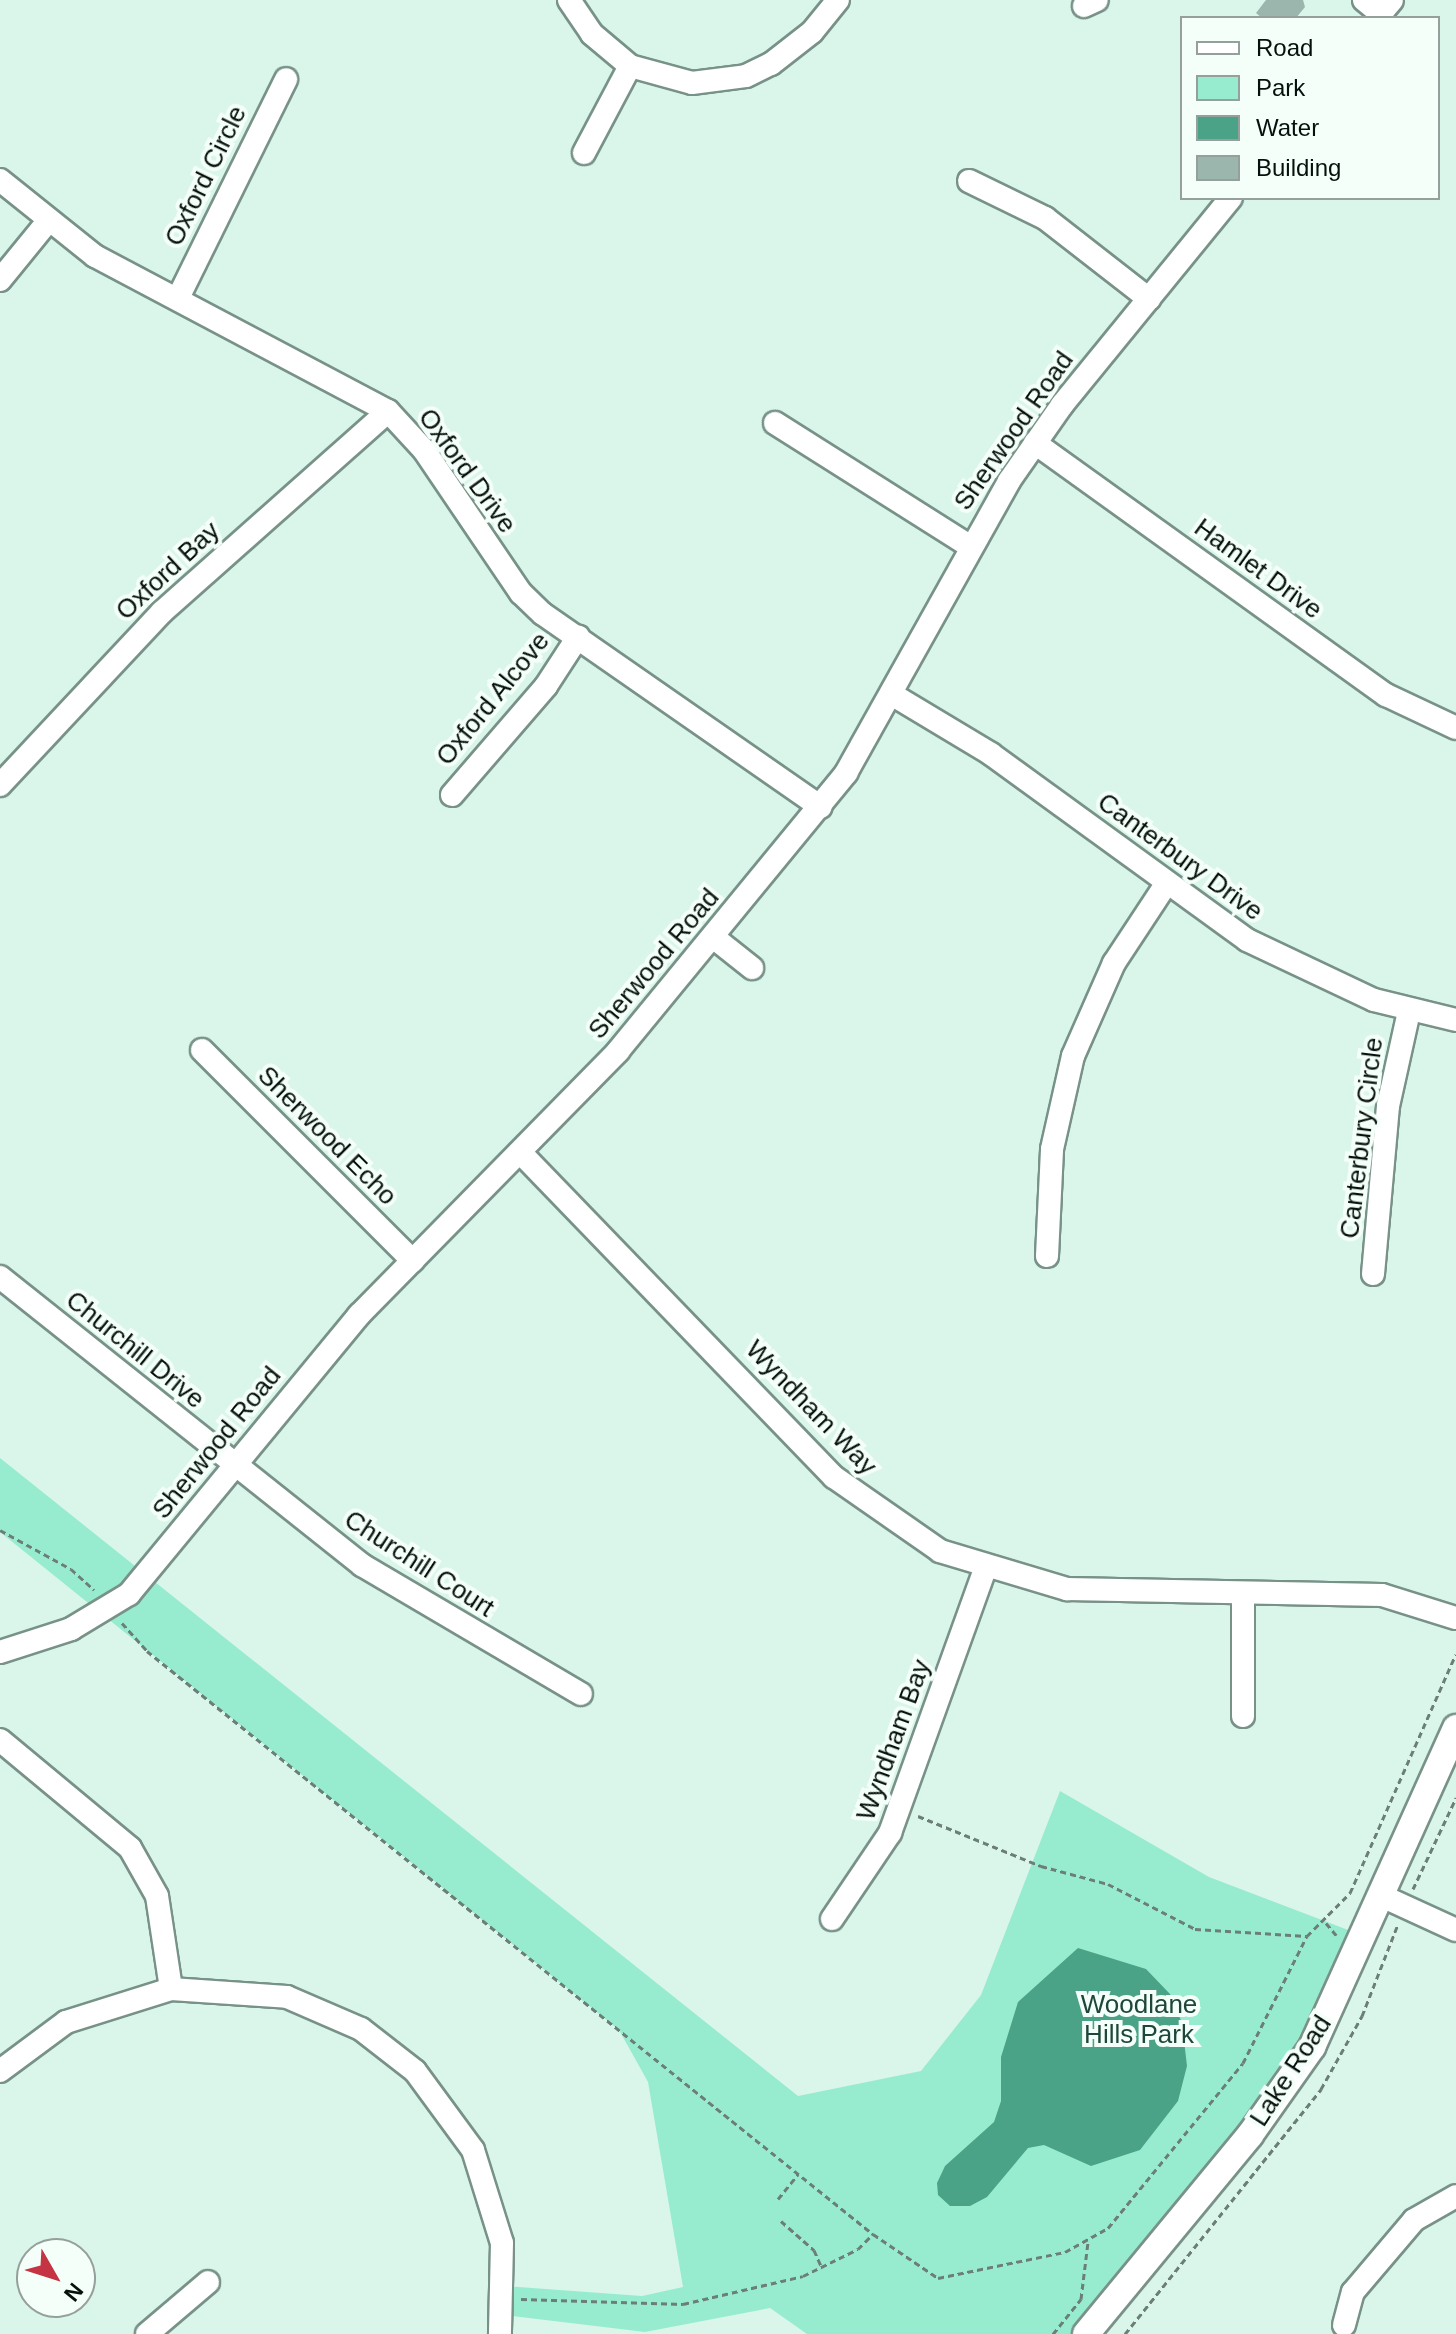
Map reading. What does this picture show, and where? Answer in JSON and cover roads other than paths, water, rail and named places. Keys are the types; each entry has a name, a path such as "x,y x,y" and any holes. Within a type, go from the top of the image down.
{"street":[{"path":"569,0 592,34 630,66 692,83 746,76 794,49 838,0"},
{"path":"584,153 630,66"},
{"name":"Oxford Circle","path":"178,298 286,79"},
{"name":"Oxford Drive","path":"0,180 95,256 388,411 424,450 521,593 578,637 821,807"},
{"path":"969,181 1045,218 1149,299"},
{"name":"Sherwood Road","path":"0,1652 111,1609 146,1576 326,1352 594,1079 821,807 893,695 968,545 1035,443 1229,200"},
{"path":"0,280 49,220"},
{"name":"Oxford Bay","path":"0,785 162,612 388,411"},
{"path":"775,423 968,545"},
{"name":"Hamlet Drive","path":"1035,443 1386,695 1456,728"},
{"name":"Oxford Alcove","path":"452,795 546,686 578,637"},
{"name":"Canterbury Drive","path":"893,695 1001,761 1166,884 1289,964 1409,1011 1456,1020"},
{"path":"1047,1256 1052,1149 1073,1056 1114,963 1166,884"},
{"path":"713,937 752,968"},
{"name":"Canterbury Circle","path":"1373,1274 1388,1106 1409,1011"},
{"name":"Sherwood Echo","path":"202,1050 413,1261"},
{"name":"Wyndham Way","path":"520,1152 834,1477 900,1527 985,1569 1067,1589 1382,1595 1456,1618"},
{"name":"Churchill Drive","path":"0,1277 234,1466"},
{"name":"Churchill Court","path":"234,1466 412,1598 581,1694"},
{"name":"Wyndham Bay","path":"832,1919 880,1854 900,1809 985,1569"},
{"path":"1243,1594 1243,1716"},
{"name":"Lake Road","path":"1086,2334 1283,2091 1312,2047 1456,1728"},
{"path":"0,1740 130,1848 157,1896 171,1989"},
{"path":"1382,1896 1456,1930"},
{"path":"0,2071 66,2022 171,1989 287,1997 361,2029 415,2071 455,2118 486,2182 502,2243 505,2298 500,2334"},
{"path":"1344,2325 1353,2292 1414,2220 1456,2196"},
{"path":"147,2334 208,2282"}],"water":[{"path":"1078,1948 1146,1969 1170,1994 1182,2023 1187,2066 1178,2101 1140,2150 1091,2166 1044,2145 1028,2148 987,2197 970,2206 950,2206 938,2195 937,2183 945,2166 994,2122 1001,2101 1001,2057 1018,2002"}],"park label":[{"name":"Woodlane Hills Park","path":"1139,2020"}]}
